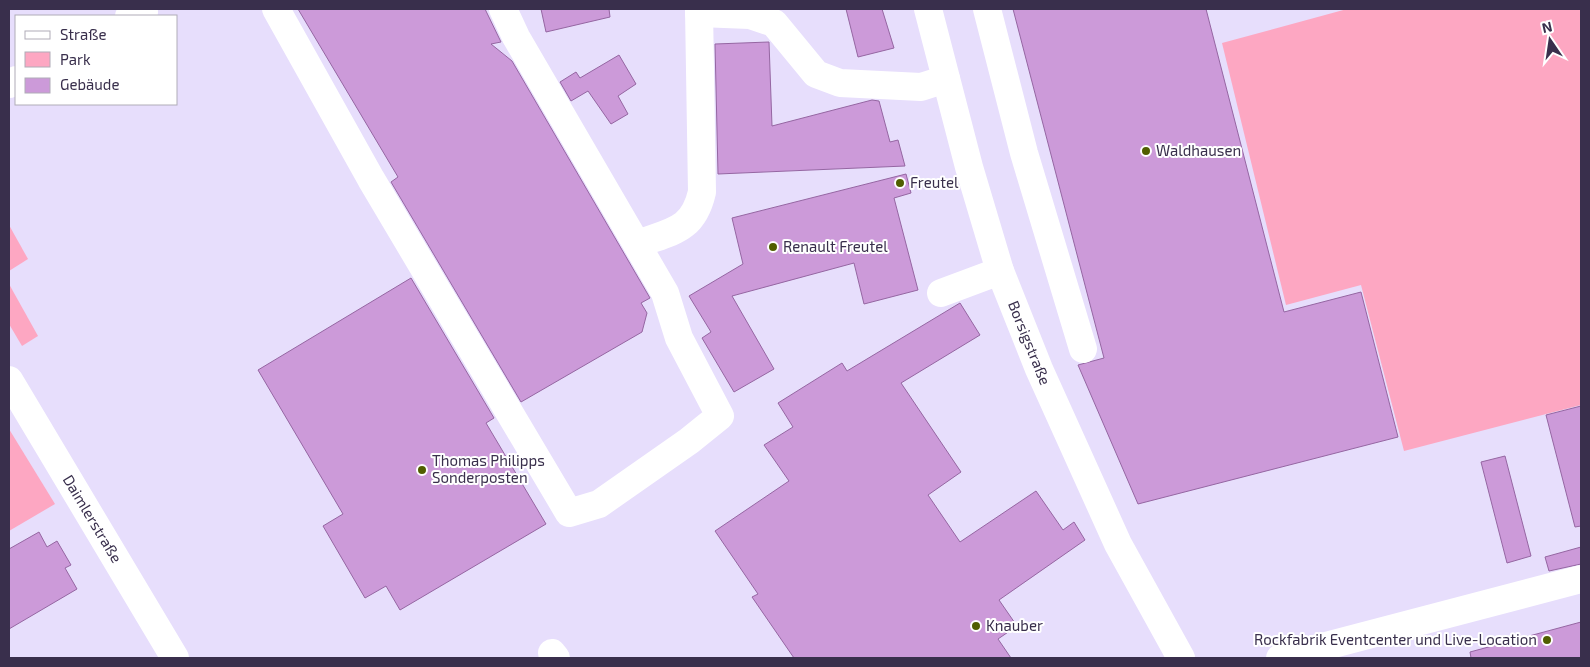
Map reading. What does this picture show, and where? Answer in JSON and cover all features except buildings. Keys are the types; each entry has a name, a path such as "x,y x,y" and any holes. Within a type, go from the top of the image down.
{"street":[{"path":"133,15 144,12 143,9"},
{"path":"276,9 376,187 569,514 599,504 689,441 720,416 679,338 665,293 516,37 503,9"},
{"name":"Borsigstraße","path":"928,9 968,167 1000,271 1039,369 1114,536 1157,618 1181,658"},
{"path":"987,9 1024,153 1082,349"},
{"path":"638,244 674,231 690,222 698,208 702,192 699,11 750,15 774,23 816,74 840,83 921,87 946,79"},
{"path":"941,293 1000,271"},
{"name":"Daimlerstraße","path":"9,380 175,658"},
{"path":"1280,658 1581,578"}],"green space":[{"path":"1347,9 1581,9 1581,405 1404,451 1361,285 1286,305 1222,43"},
{"path":"9,225 28,259 9,271"},
{"path":"9,284 38,336 22,346 9,324"},
{"path":"9,429 55,504 9,531"}],"place":[{"name":"Waldhausen","path":"1146,151"},
{"name":"Freutel","path":"900,183"},
{"name":"Renault Freutel","path":"773,247"},
{"name":"Thomas Philipps Sonderposten","path":"422,470"},
{"name":"Knauber","path":"976,626"},
{"name":"Rockfabrik Eventcenter und Live-Location","path":"1547,640"}]}
